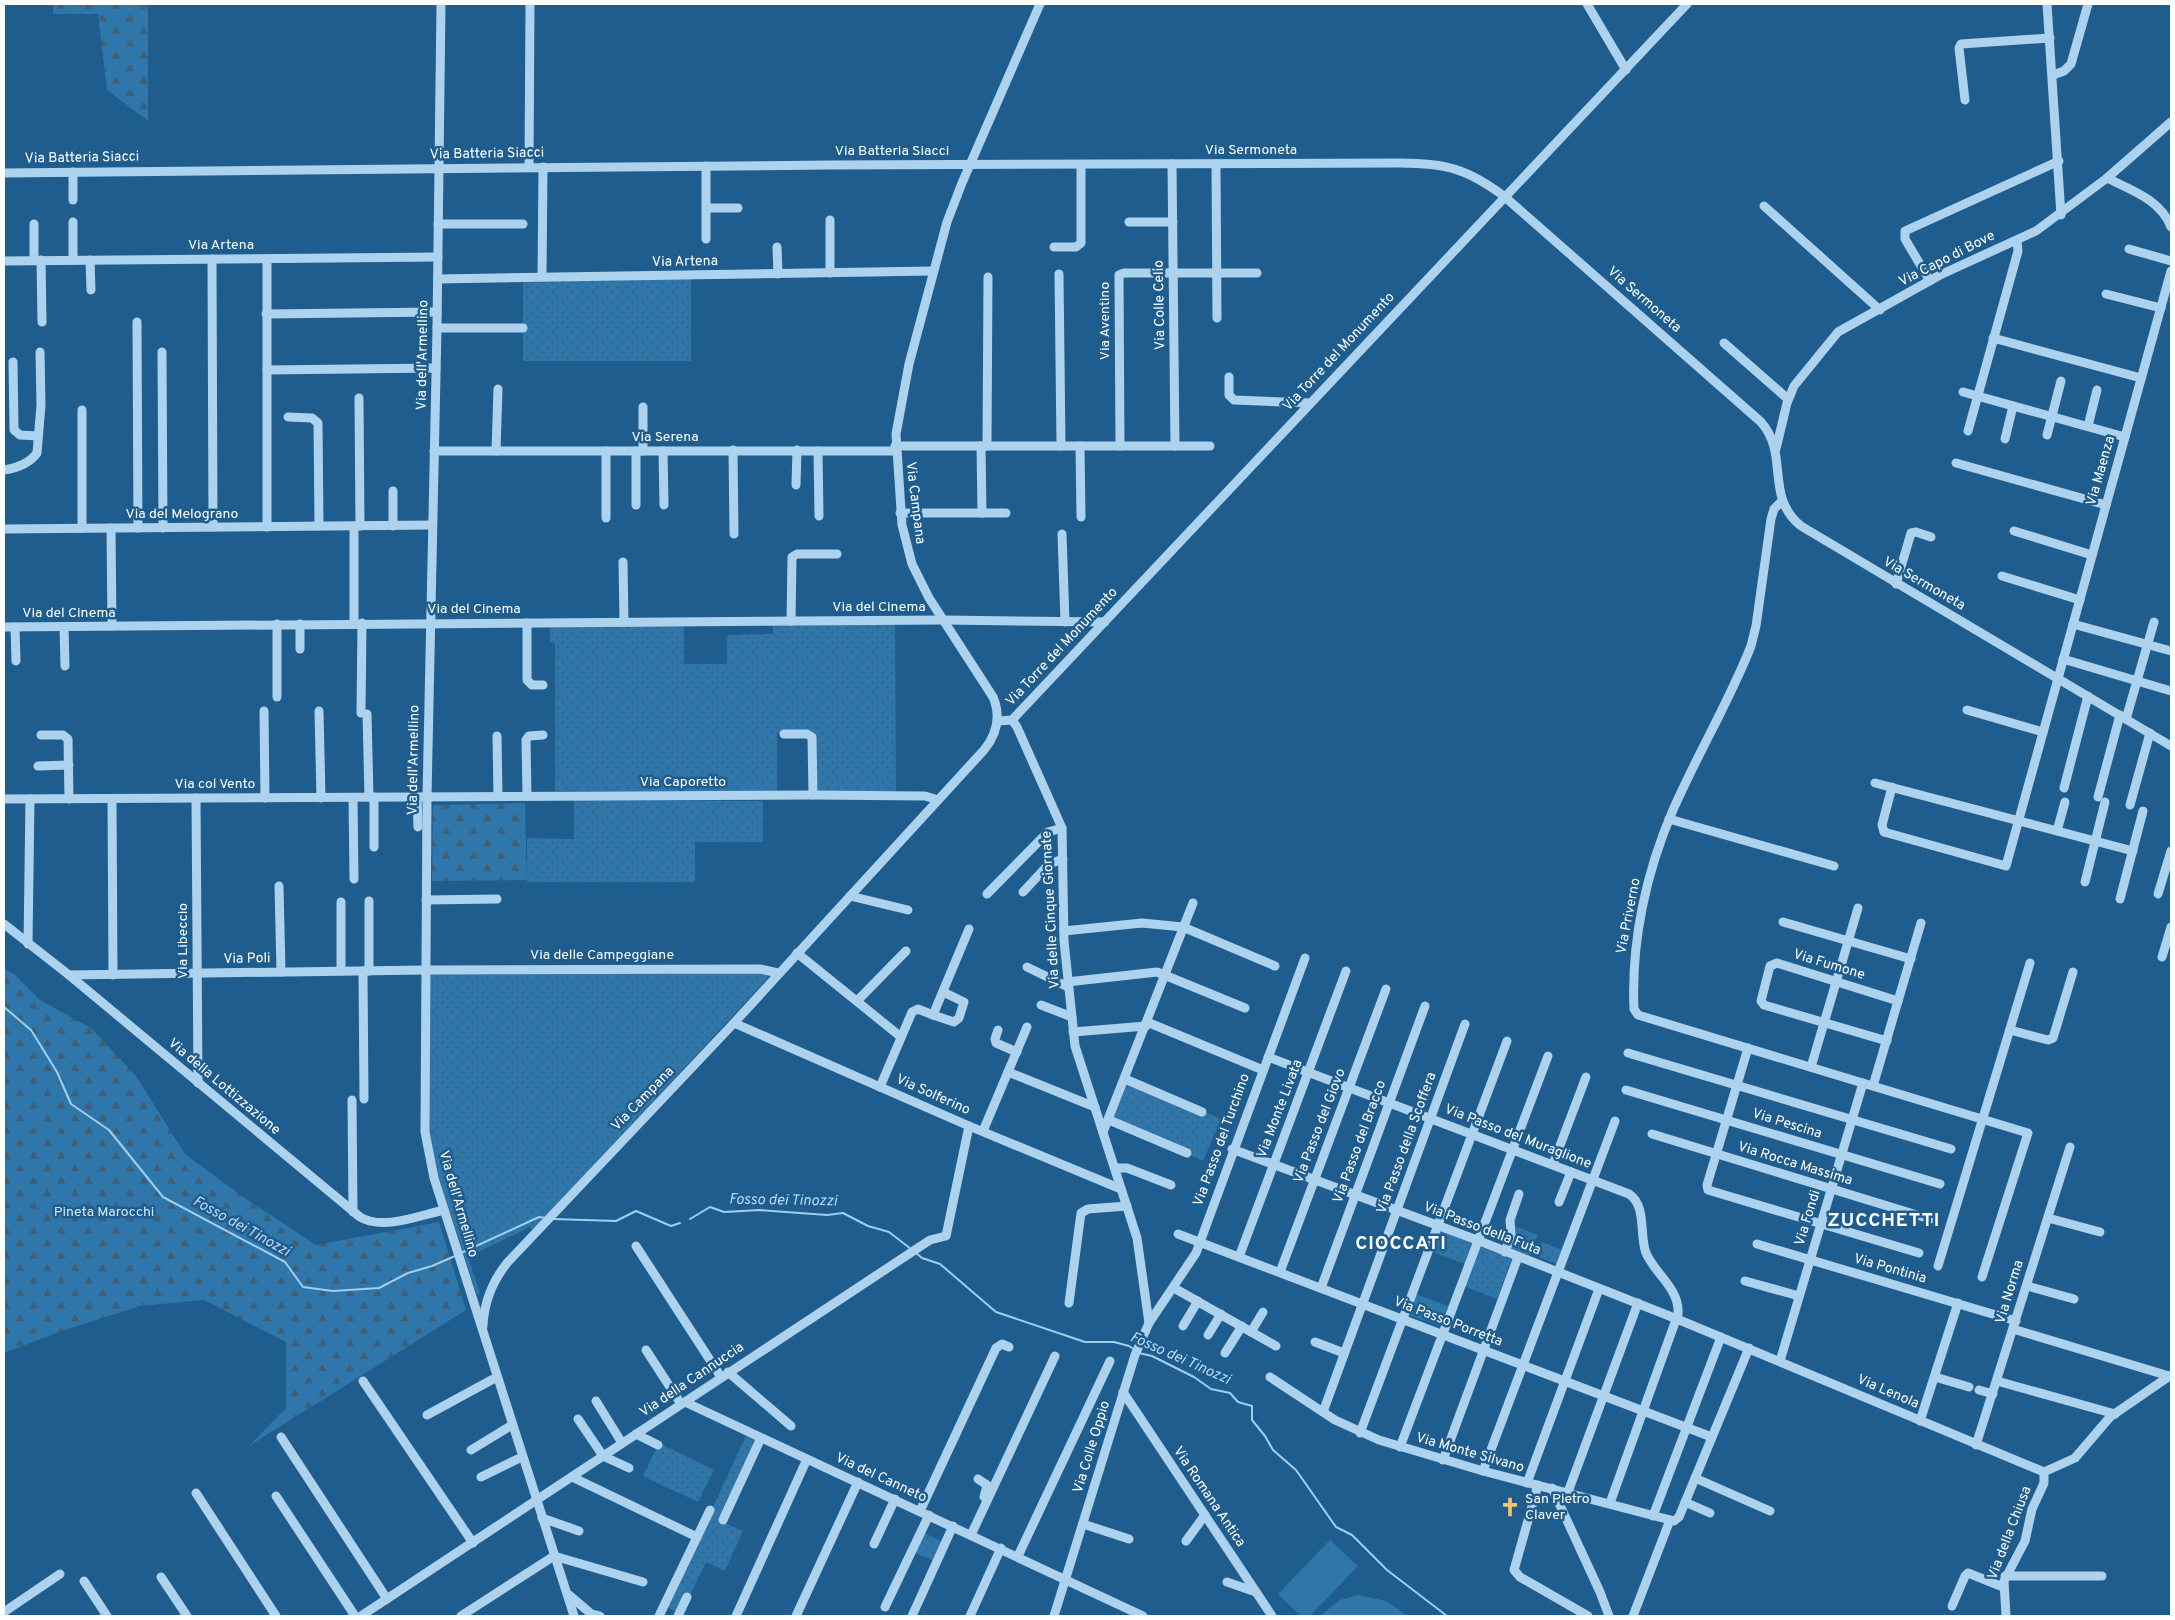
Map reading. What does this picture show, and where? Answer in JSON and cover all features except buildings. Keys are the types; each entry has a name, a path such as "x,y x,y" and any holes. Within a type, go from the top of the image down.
{"street":[{"name":"Via dell'Armellino","path":"441,4 438,278 427,797 425,1132 430,1165 460,1262 554,1556 576,1616"},
{"path":"529,167 530,4"},
{"name":"Via Campana","path":"483,1334 486,1304 496,1278 552,1214 734,1024 778,973 987,746 995,732 998,721 996,706 990,692 914,570 905,545 900,513 895,448 900,405 933,271 949,216 1040,4"},
{"path":"1587,4 1626,70"},
{"name":"Via Torre del Monumento","path":"1012,720 1687,4"},
{"path":"2047,4 2059,161 2061,215"},
{"path":"2052,75 2064,71 2071,64 2088,4"},
{"path":"1965,100 1959,48 1961,44 2050,38"},
{"name":"Via Capo di Bove","path":"1776,449 1788,399 1799,378 1832,336 1849,324 1880,310 1930,281 2017,241 2061,215 2171,122"},
{"path":"1930,281 1905,239 1906,231 2059,161"},
{"name":"Via Batteria Siacci","path":"4,173 970,164"},
{"name":"Via Sermoneta","path":"970,164 1437,164 1470,175 1505,197 1755,416 1770,433 1776,449 1782,501 1793,519 1808,532 2171,746"},
{"name":"Via Colle Celio","path":"1172,164 1175,446"},
{"path":"1216,164 1217,318"},
{"path":"1054,247 1076,247 1081,243 1081,165"},
{"path":"706,166 706,239"},
{"path":"542,277 543,167"},
{"path":"73,172 73,200"},
{"path":"2107,178 2154,204 2165,214 2171,227"},
{"path":"1764,206 1880,310"},
{"path":"707,208 738,208"},
{"path":"830,220 830,273"},
{"path":"73,222 73,260"},
{"path":"1130,222 1173,222"},
{"path":"34,224 42,322"},
{"path":"438,224 523,224"},
{"path":"1968,431 2018,251 2017,241"},
{"path":"777,247 778,274"},
{"path":"2129,249 2171,261"},
{"name":"Via Artena","path":"4,260 438,257"},
{"path":"212,259 213,527"},
{"path":"267,259 267,527"},
{"path":"90,260 91,290"},
{"name":"Via Artena","path":"438,278 933,271"},
{"name":"Via Maenza","path":"1892,787 1882,826 1884,832 2006,866 2171,271"},
{"name":"Via Aventino","path":"1120,446 1118,276 1124,273 1257,273"},
{"path":"1059,274 1061,446"},
{"path":"982,513 988,277"},
{"path":"2106,294 2161,308"},
{"path":"266,314 437,312"},
{"path":"136,322 138,528"},
{"path":"437,328 523,328"},
{"path":"1993,338 2141,378"},
{"path":"1724,343 1788,399"},
{"path":"4,470 19,466 32,459 37,451 42,405 40,352"},
{"path":"162,352 163,528"},
{"path":"13,362 14,430 20,435 38,436"},
{"path":"267,370 436,368"},
{"path":"1229,377 1229,395 1234,400 1310,403"},
{"path":"2047,435 2061,381"},
{"path":"496,451 498,389"},
{"path":"2088,426 2097,390"},
{"path":"1963,392 2125,437"},
{"path":"359,398 358,623 374,847"},
{"path":"2005,439 2013,406"},
{"path":"636,505 643,407"},
{"path":"82,410 82,528"},
{"path":"288,417 312,418 318,423 319,526"},
{"path":"1080,446 1081,517"},
{"name":"Via Serena","path":"434,451 1210,446"},
{"path":"664,450 664,505"},
{"path":"733,450 734,534"},
{"path":"796,485 797,450"},
{"path":"818,450 819,516"},
{"path":"606,451 606,518"},
{"path":"1956,463 2106,505"},
{"path":"393,491 393,526"},
{"name":"Via Priverno","path":"1782,501 1774,509 1771,519 1752,643 1669,819 1656,858 1637,932 1634,967 1635,1011 1638,1015 2028,1133 1982,1278"},
{"path":"900,513 1006,513"},
{"name":"Via del Melograno","path":"4,529 432,526"},
{"path":"111,528 112,626"},
{"path":"2014,531 2092,555"},
{"path":"1896,584 1911,533 1916,532 1931,537"},
{"path":"1062,534 1065,622"},
{"path":"791,621 792,556 796,554 837,554"},
{"path":"623,562 624,622"},
{"path":"2002,576 2080,600"},
{"name":"Via del Cinema","path":"4,627 944,620 1105,622"},
{"path":"2085,882 2095,841 2101,799 2123,717 2137,681 2154,622"},
{"path":"527,623 527,680 532,685 543,685"},
{"path":"277,624 278,697"},
{"path":"300,624 300,649"},
{"path":"2073,624 2171,651"},
{"path":"15,627 16,661"},
{"path":"64,627 65,666"},
{"path":"2062,660 2171,691"},
{"path":"2064,788 2088,696"},
{"path":"1967,710 2043,732"},
{"path":"264,711 265,798"},
{"path":"319,711 321,798"},
{"path":"998,721 1012,720"},
{"name":"Via delle Cinque Giornate","path":"1012,720 1062,828 1064,931 1076,1052 1122,1188 1138,1244 1142,1286 1149,1323"},
{"path":"784,734 807,734 812,737 813,795"},
{"path":"2130,805 2150,734"},
{"path":"41,735 67,737 69,799"},
{"path":"527,796 526,738 531,735 543,735"},
{"path":"498,736 498,796"},
{"path":"38,766 69,766"},
{"path":"1875,783 2133,851"},
{"name":"Via Caporetto","path":"427,797 813,795 925,796 938,800"},
{"path":"417,797 418,827"},
{"name":"Via col Vento","path":"4,799 427,797"},
{"name":"Via Libeccio","path":"196,798 198,1083"},
{"path":"353,798 354,879"},
{"path":"28,944 30,799"},
{"path":"112,799 113,975"},
{"path":"2057,831 2064,802"},
{"path":"2120,899 2143,811"},
{"path":"1669,819 1834,866"},
{"path":"987,894 1048,832 1062,828"},
{"path":"2158,894 2171,852"},
{"path":"1023,892 1050,864 1064,859"},
{"path":"279,886 281,972"},
{"path":"850,896 908,910"},
{"path":"426,897 494,897"},
{"path":"364,1099 369,901"},
{"path":"341,902 341,971"},
{"path":"1103,1132 1193,903"},
{"path":"1811,1067 1858,908"},
{"path":"1783,922 1911,959"},
{"path":"1064,931 1142,923 1183,927 1275,966"},
{"path":"1873,1086 1921,923"},
{"name":"Via della Lottizzazione","path":"4,924 69,975 353,1212 367,1221 381,1223 444,1210"},
{"path":"2162,957 2171,927"},
{"path":"933,1014 969,929"},
{"path":"857,1001 906,951"},
{"path":"797,953 901,1037"},
{"name":"Via Passo del Turchino","path":"1149,1323 1191,1262 1200,1242 1232,1149 1305,958"},
{"name":"Via Fumone","path":"1887,1041 1764,1005 1761,1001 1761,994 1770,966 1775,963 1898,1001"},
{"path":"1938,1266 1984,1120 2030,963"},
{"path":"1027,967 1068,984 1149,972 1166,974 1245,1008"},
{"name":"Via delle Campeggiane","path":"425,970 762,968 778,973"},
{"name":"Via Poli","path":"69,975 425,970"},
{"name":"Via Monte Livata","path":"1238,1257 1346,971"},
{"path":"2010,1030 2046,1040 2053,1038 2073,972"},
{"name":"Via Passo del Giovo","path":"1280,1272 1386,989"},
{"path":"880,1087 913,1011 919,1009 954,1022 958,1020 964,1005 963,1001 942,992"},
{"path":"1041,1005 1072,1017"},
{"name":"Via Passo del Bracco","path":"1320,1288 1425,1006"},
{"name":"Via Solferino","path":"734,1024 969,1126 1122,1188"},
{"path":"1073,1032 1147,1024 1263,1070"},
{"name":"Via Passo della Scoffera","path":"1323,1412 1465,1024"},
{"path":"983,1131 1027,1027"},
{"path":"998,1030 995,1038 996,1043 1017,1052"},
{"path":"1360,1433 1436,1226 1507,1041"},
{"path":"1748,1048 1707,1189 1710,1192 1919,1253"},
{"path":"1628,1052 1951,1149"},
{"path":"1400,1447 1548,1056"},
{"name":"Via Passo del Muraglione","path":"1268,1057 1629,1194 1636,1201 1646,1251 1675,1295 1679,1309 1677,1319"},
{"path":"1008,1072 1094,1108"},
{"path":"1553,1164 1586,1077"},
{"path":"1125,1079 1202,1112"},
{"name":"Via Fondi","path":"1780,1361 1863,1083"},
{"name":"Via Pescina","path":"1626,1090 1940,1184"},
{"path":"352,1100 353,1212"},
{"path":"1108,1120 1188,1153"},
{"path":"1483,1471 1615,1121"},
{"name":"Via della Cannuccia","path":"361,1616 931,1239 944,1238 948,1234 969,1126"},
{"name":"Via Rocca Massima","path":"1652,1134 1930,1219"},
{"name":"Via Norma","path":"1976,1445 2070,1146"},
{"name":"Via Passo della Futa","path":"1232,1149 1477,1240 1721,1337"},
{"path":"1115,1168 1127,1168 1171,1185"},
{"path":"1559,1202 1571,1172"},
{"path":"1505,1252 1511,1235 1510,1220 1519,1194"},
{"path":"1068,1303 1081,1212 1088,1209 1127,1206"},
{"path":"2048,1218 2100,1232"},
{"name":"Via Passo Porretta","path":"1178,1234 1710,1436"},
{"name":"Via Pontinia","path":"1757,1244 1958,1304 2014,1325 2170,1375"},
{"path":"636,1246 725,1375 791,1426"},
{"path":"1443,1460 1518,1257"},
{"path":"1745,1281 1799,1296"},
{"path":"2027,1286 2074,1299"},
{"path":"1174,1288 1276,1346"},
{"path":"1527,1483 1599,1288"},
{"path":"1183,1326 1198,1302"},
{"path":"1568,1492 1638,1303"},
{"path":"1920,1422 1958,1304"},
{"path":"1251,1332 1263,1312"},
{"path":"1208,1335 1220,1314"},
{"path":"1610,1503 1677,1319"},
{"name":"Via Colle Oppio","path":"1054,1616 1138,1345 1149,1323"},
{"path":"1225,1353 1242,1326"},
{"path":"1654,1516 1721,1337"},
{"name":"Via Lenola","path":"1721,1337 1920,1422 2044,1472"},
{"path":"1315,1342 1344,1353"},
{"path":"885,1607 996,1348 1001,1344 1009,1347"},
{"path":"1633,1616 1673,1520 1685,1502 1749,1348"},
{"path":"646,1350 683,1403"},
{"path":"969,1534 1055,1356"},
{"path":"1018,1556 1110,1361"},
{"name":"Via della Chiusa","path":"2006,1616 2003,1587 2006,1576 2026,1538 2032,1509 2043,1486 2044,1472 2075,1458 2102,1425 2170,1375"},
{"path":"427,1415 497,1377"},
{"name":"Via Monte Silvano","path":"1270,1377 1323,1412 1360,1433 1443,1460 1673,1520"},
{"path":"1935,1377 1969,1387"},
{"path":"363,1381 473,1543"},
{"path":"1997,1381 2115,1414"},
{"path":"1979,1390 1992,1394"},
{"name":"Via Romana Antica","path":"1123,1392 1272,1616"},
{"path":"596,1401 622,1443"},
{"name":"Via del Canneto","path":"683,1403 1018,1556 1128,1613 1143,1616"},
{"path":"578,1418 603,1456 629,1468"},
{"path":"471,1450 512,1425"},
{"path":"636,1434 658,1446"},
{"path":"281,1437 387,1599"},
{"path":"723,1520 761,1438"},
{"path":"481,1477 522,1457"},
{"path":"736,1616 807,1459"},
{"path":"572,1477 697,1537"},
{"path":"1695,1478 1770,1511"},
{"path":"969,1534 988,1488 985,1482 978,1479"},
{"path":"796,1616 858,1482"},
{"path":"1538,1486 1514,1570 1520,1577 1588,1616"},
{"path":"1552,1488 1600,1592 1609,1616"},
{"path":"196,1492 276,1616"},
{"path":"276,1496 355,1616"},
{"path":"874,1544 895,1499"},
{"path":"1685,1502 1710,1513"},
{"path":"659,1616 710,1510"},
{"path":"1186,1541 1205,1515"},
{"path":"542,1518 579,1530"},
{"path":"1082,1524 1129,1539"},
{"path":"912,1616 953,1526"},
{"path":"970,1616 1001,1548"},
{"path":"461,1616 554,1556 643,1582"},
{"path":"1952,1606 1966,1574 1971,1573 2003,1587"},
{"path":"4,1612 60,1574"},
{"path":"2006,1576 2102,1576"},
{"path":"161,1578 187,1616"},
{"path":"84,1581 107,1616"},
{"path":"1227,1582 1256,1592"},
{"path":"567,1593 594,1615"},
{"path":"678,1616 687,1597"},
{"path":"576,1616 581,1612 594,1615"}],"green space":[{"path":"53,4 148,4 148,121 107,90 98,14 53,14"},
{"path":"523,279 691,279 691,361 523,361"},
{"path":"773,623 895,623 896,791 815,791 815,733 777,733 777,791 555,791 555,643 550,643 550,626 684,626 684,664 727,664 727,635 773,634"},
{"path":"574,800 763,801 763,842 695,842 695,882 527,882 527,838 574,839"},
{"path":"525,803 527,880 432,881 433,805"},
{"name":"Pineta Marocchi","path":"4,969 13,973 40,1000 91,1028 136,1076 185,1154 242,1196 316,1245 439,1222 466,1310 249,1446 286,1408 286,1342 204,1300 140,1306 59,1332 4,1353"},
{"path":"760,970 769,975 767,979 533,1230 530,1227 468,1257 480,1293 477,1295 428,1145 430,972"},
{"path":"1125,1082 1203,1114 1208,1113 1221,1119 1203,1161 1111,1118"},
{"path":"1515,1226 1538,1235 1530,1256 1507,1247"},
{"path":"1438,1230 1473,1244 1465,1264 1430,1251"},
{"path":"1542,1242 1562,1250 1556,1264 1536,1256"},
{"path":"1478,1246 1512,1259 1497,1299 1463,1286"},
{"path":"1413,1293 1448,1306 1440,1326 1406,1314"},
{"path":"747,1433 758,1439 720,1521 743,1531 725,1571 706,1562 681,1614 667,1607"},
{"path":"659,1443 714,1470 698,1502 643,1476"},
{"path":"924,1533 943,1542 934,1561 915,1553"},
{"path":"1330,1540 1358,1566 1310,1616 1301,1616 1278,1594"},
{"path":"1358,1595 1386,1601 1408,1616 1320,1616 1340,1600"}],"waterway":[{"name":"Fosso dei Tinozzi","path":"4,1007 31,1030 57,1072 71,1104 109,1130 163,1197 285,1262 303,1287 333,1291 379,1288 408,1273 432,1266 455,1256"},
{"name":"Fosso dei Tinozzi","path":"690,1219 710,1207 724,1212 760,1210 827,1215 843,1213 868,1226 889,1232 911,1249"},
{"name":"Fosso dei Tinozzi","path":"553,1219 616,1221 636,1211 671,1226 680,1223"},
{"name":"Fosso dei Tinozzi","path":"461,1253 539,1217 546,1218"},
{"name":"Fosso dei Tinozzi","path":"915,1252 922,1258 940,1264 996,1312 1085,1342 1114,1342 1129,1346 1135,1350"},
{"name":"Fosso dei Tinozzi","path":"1139,1353 1152,1356 1194,1377 1211,1389 1230,1393 1238,1402 1252,1406 1252,1420 1273,1450 1296,1470 1336,1527 1352,1535 1387,1570 1447,1616"}],"place":[{"name":"San Pietro Claver","path":"1510,1507"}],"district":[{"name":"ZUCCHETTI","path":"1884,1221"},
{"name":"CIOCCATI","path":"1401,1244"}]}
